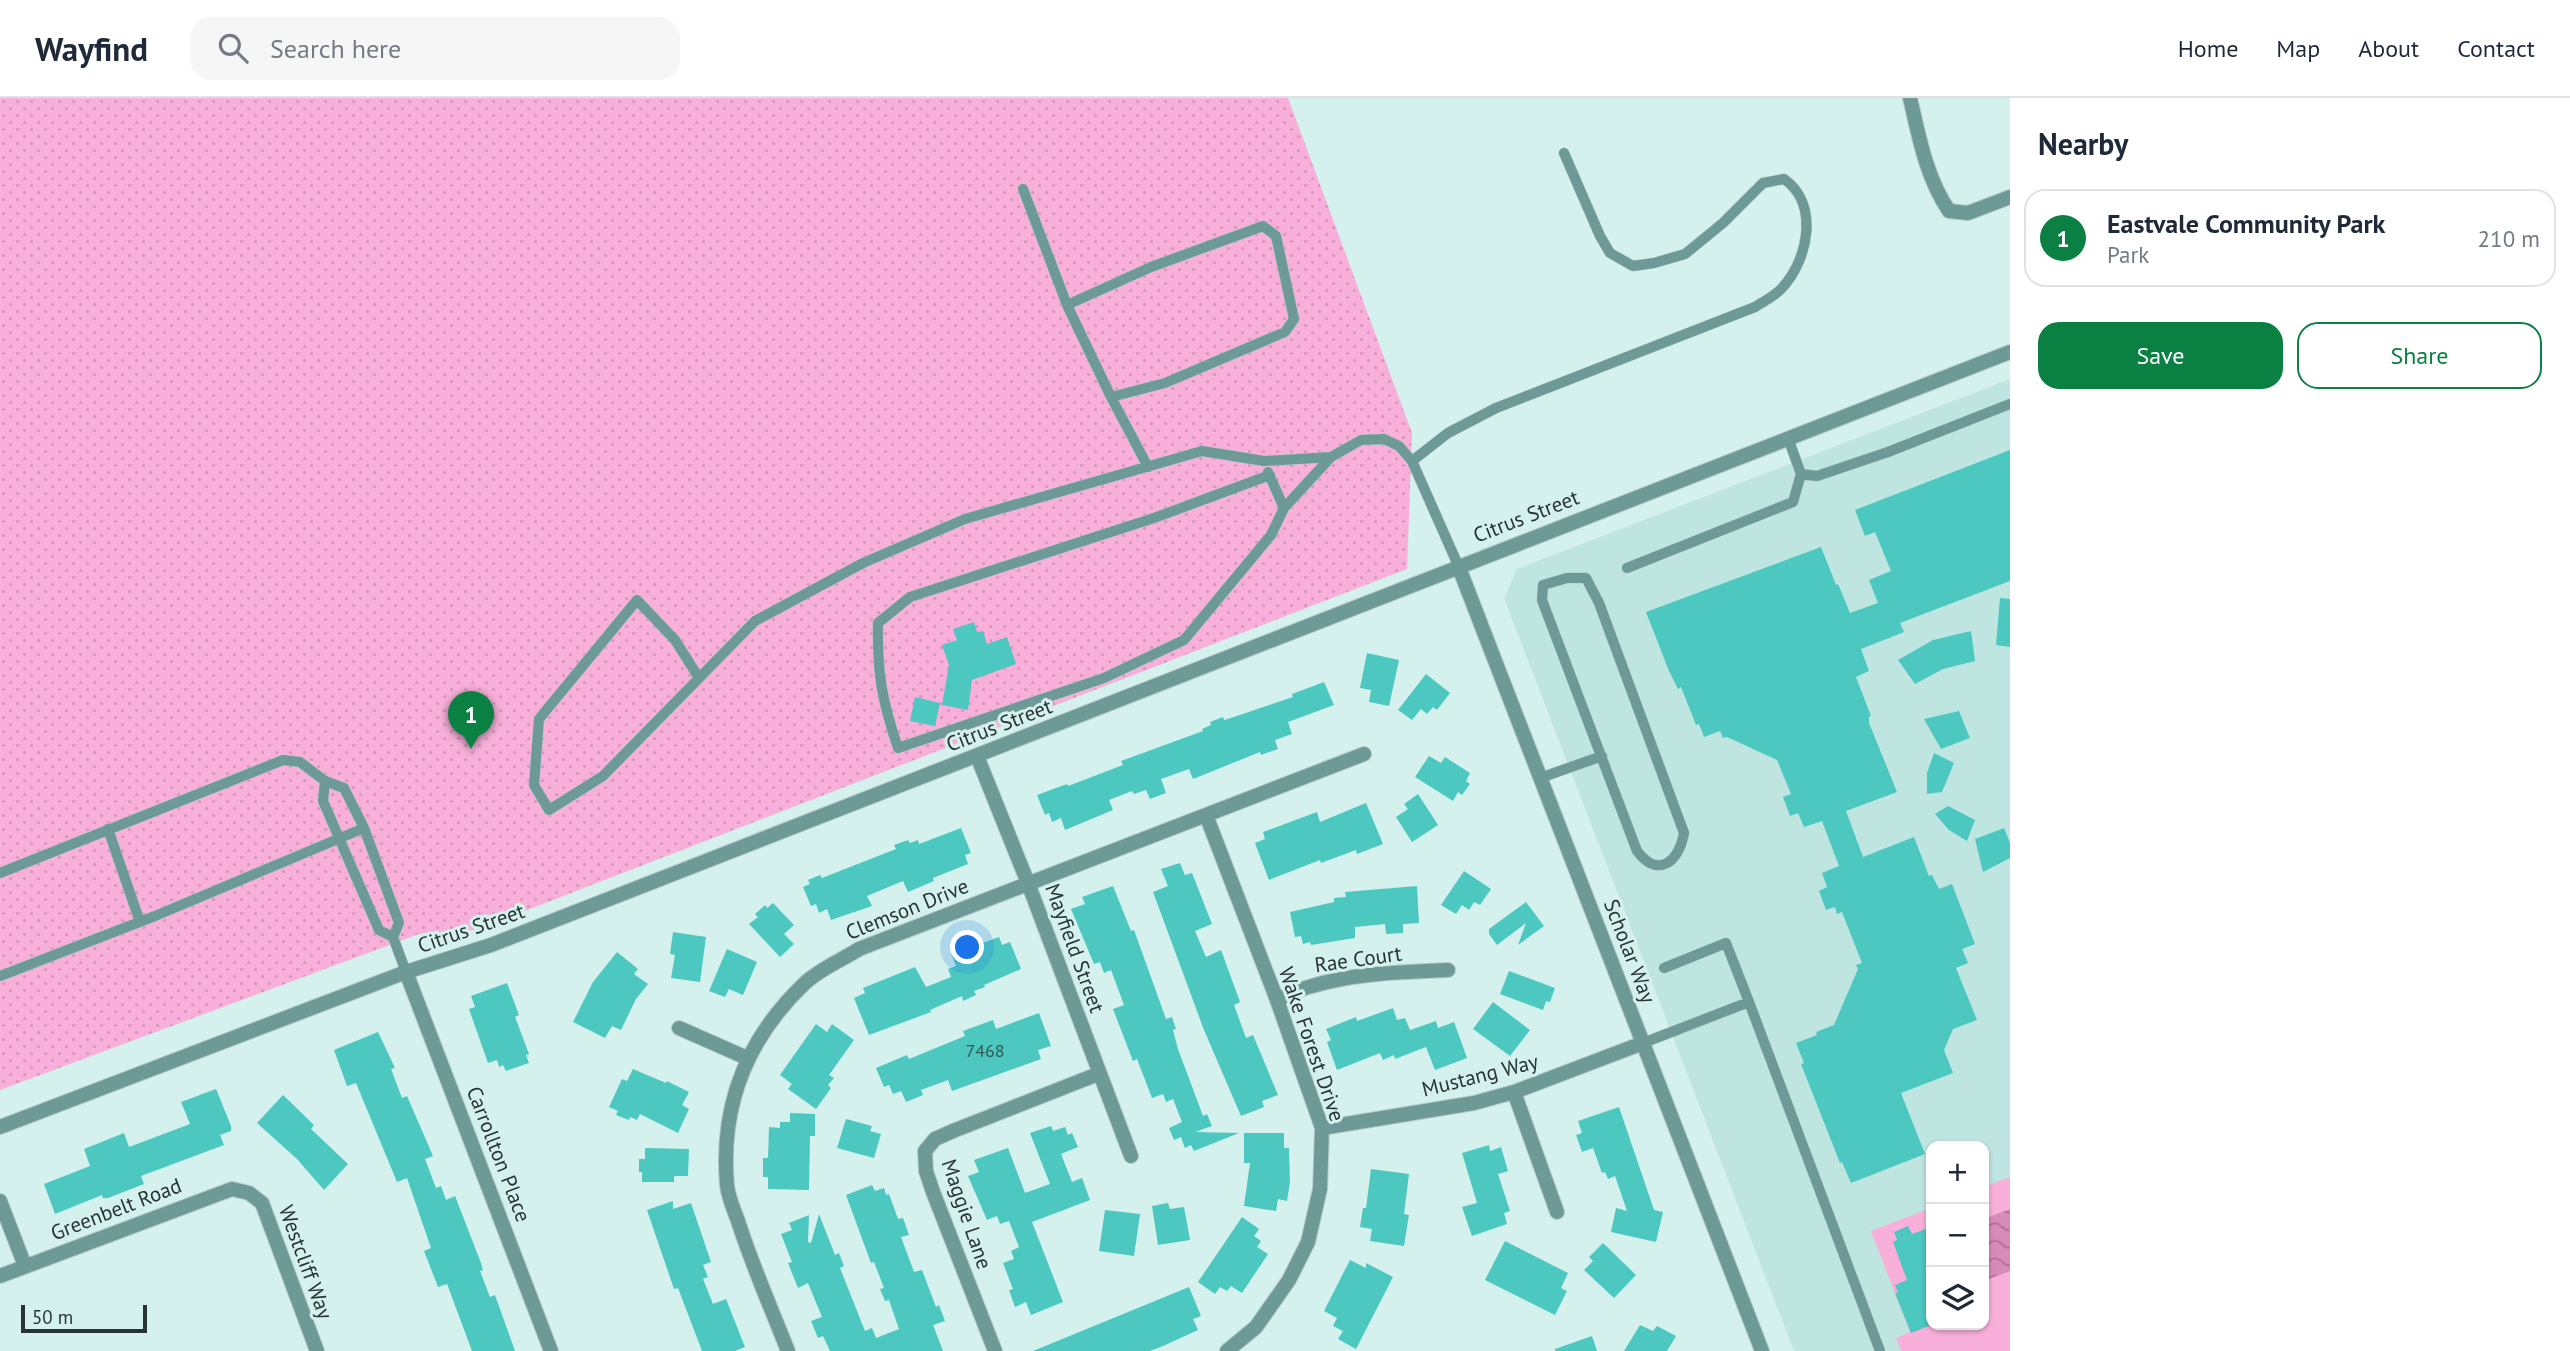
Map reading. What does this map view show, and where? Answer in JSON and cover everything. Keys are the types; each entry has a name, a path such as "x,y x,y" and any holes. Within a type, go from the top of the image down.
{"street":[{"path":"1910,98 1923,156 1939,196 1949,211 1968,213 2010,197"},
{"name":"Citrus Street","path":"0,1127 406,972 503,940 1458,565 2010,352"},
{"name":"Scholar Way","path":"1458,565 1762,1351"},
{"name":"Clemson Drive","path":"788,1351 743,1237 727,1187 728,1141 732,1098 747,1058 770,1023 807,982 859,949 1364,754"},
{"name":"Mayfield Street","path":"977,756 1131,1156"},
{"name":"Wake Forest Drive","path":"1206,815 1277,1000 1322,1128 1320,1189 1308,1242 1289,1280 1256,1327 1227,1351"},
{"name":"Rae Court","path":"1277,1000 1313,985 1354,978 1448,971"},
{"name":"Carrollton Place","path":"406,972 551,1351"},
{"path":"678,1028 747,1058"},
{"name":"Mustang Way","path":"1322,1128 1474,1103 1514,1092 1643,1043"},
{"name":"Maggie Lane","path":"995,1351 933,1192 926,1171 925,1151 935,1139 1098,1074"},
{"path":"1514,1092 1557,1212"},
{"name":"Greenbelt Road","path":"0,1276 205,1197 232,1189 249,1193"},
{"name":"Westcliff Way","path":"249,1193 262,1203 317,1351"},
{"path":"0,1201 25,1266"}],"lane":[{"path":"1412,461 1448,433 1496,408 1755,307 1782,288 1800,260 1805,245 1807,221 1797,191 1784,178 1763,183 1723,223 1685,254 1633,266 1610,253 1564,153"},
{"path":"1023,189 1067,306 1148,467"},
{"path":"1067,306 1151,267 1263,226 1276,236 1294,318 1285,332 1165,383 1111,397"},
{"path":"1801,474 1817,476 2010,404"},
{"path":"1627,568 1793,502 1801,474 1788,438"},
{"path":"1270,475 1154,519 910,597 878,623 877,662 883,705 898,748 1104,678 1184,640 1271,535 1284,508 1331,457 1361,440 1384,439 1398,446 1412,461 1458,565"},
{"path":"699,677 675,640 636,600 539,719 534,785 550,810 603,776 755,621 863,563 965,519 1202,451 1264,461 1331,457"},
{"path":"1264,461 1284,508"},
{"path":"1567,578 1586,578 1599,603 1684,833 1682,847 1673,860 1659,865 1644,861 1637,850 1602,756 1542,600 1543,584 1567,578"},
{"path":"1540,778 1602,756"},
{"path":"0,873 283,760 300,762 325,781 344,788 364,828 399,923 393,937"},
{"path":"325,781 323,801 379,930 393,937 406,972"},
{"path":"0,976 139,922 364,828"},
{"path":"108,829 139,922"},
{"path":"1664,968 1726,943 1880,1351"},
{"path":"1643,1043 1749,1002"}],"shaded area":[{"path":"0,98 1288,98 1412,433 1407,569 476,930 419,934 0,1090"},
{"path":"2010,379 2010,1351 1794,1351 1504,598 1517,569"},
{"path":"2010,1177 2010,1351 1901,1351 1896,1338 1910,1332 1871,1231 1926,1210 1926,1330 1989,1330 1989,1185"}],"water":[{"path":"2010,1209 2010,1271 1989,1279 1989,1267 1989,1217"}],"building":[{"path":"2010,450 2010,581 1900,623 1904,632 1861,649 1869,671 1856,677 1871,716 1869,723 1897,792 1846,811 1863,857 1914,837 1929,876 1932,875 1939,889 1952,884 1975,944 1962,949 1968,963 1956,968 1977,1020 1953,1029 1944,1050 1953,1073 1901,1093 1925,1154 1851,1183 1842,1162 1840,1163 1801,1064 1804,1063 1796,1043 1834,1025 1858,969 1856,965 1862,963 1842,912 1837,914 1835,907 1826,910 1819,891 1827,887 1822,873 1839,866 1822,821 1804,827 1798,813 1790,816 1783,797 1791,794 1777,760 1727,737 1723,738 1720,731 1704,737 1699,724 1696,725 1681,687 1678,689 1669,671 1646,612 1821,547 1850,613 1878,603 1869,580 1891,571 1875,532 1865,536 1855,510"},
{"path":"2000,598 2010,599 2010,647 1996,645"},
{"path":"974,622 977,632 983,631 987,644 1007,637 1016,664 972,680 968,710 942,705 949,665 942,645 957,640 953,629"},
{"path":"1971,631 1975,661 1943,669 1915,684 1898,660 1933,640"},
{"path":"1367,653 1399,660 1389,706 1369,702 1371,690 1360,688"},
{"path":"1426,674 1450,693 1437,710 1433,707 1427,714 1421,709 1412,720 1398,710"},
{"path":"1324,682 1334,705 1288,722 1292,734 1275,740 1278,749 1261,755 1260,752 1193,779 1189,769 1161,779 1166,793 1150,799 1146,790 1134,794 1132,791 1109,800 1113,810 1065,830 1061,818 1052,822 1049,813 1045,815 1037,795 1123,765 1121,761 1203,731 1202,729 1211,725 1210,722 1223,717 1224,720 1234,717 1293,697 1292,694"},
{"path":"915,697 940,703 935,726 910,721"},
{"path":"1959,711 1970,738 1941,749 1924,719"},
{"path":"1934,753 1954,763 1942,792 1927,794 1927,773"},
{"path":"1429,756 1441,763 1445,757 1470,773 1466,781 1470,784 1462,795 1458,792 1453,801 1415,777"},
{"path":"1418,794 1438,825 1412,842 1396,817 1408,809 1404,804"},
{"path":"1366,803 1383,844 1357,854 1356,850 1321,863 1320,860 1269,880 1255,843 1265,839 1263,832 1317,812 1320,822"},
{"path":"1948,806 1975,820 1967,841 1949,830 1935,814"},
{"path":"961,828 971,853 965,855 968,864 933,878 934,881 908,892 903,881 867,896 872,906 831,920 827,909 819,913 816,904 811,906 803,887 810,884 808,880 820,875 822,878 896,849 894,845 908,840 910,843 918,840 919,844"},
{"path":"2004,828 2010,843 2010,858 1983,872 1975,839"},
{"path":"1180,863 1185,875 1192,873 1212,924 1195,931 1206,957 1221,950 1240,1002 1234,1005 1246,1038 1253,1035 1278,1095 1262,1101 1264,1107 1241,1116 1204,1030 1153,892 1168,886 1161,869"},
{"path":"1464,871 1491,889 1480,905 1474,902 1469,910 1462,905 1456,914 1441,905"},
{"path":"1113,886 1131,931 1134,930 1166,1019 1172,1017 1178,1049 1203,1116 1207,1114 1212,1126 1195,1132 1239,1133 1194,1151 1191,1145 1185,1148 1181,1137 1174,1140 1169,1128 1182,1122 1173,1099 1166,1102 1163,1094 1152,1098 1137,1059 1133,1061 1113,1009 1124,1005 1111,970 1104,973 1100,962 1094,964 1071,909 1085,904 1082,897"},
{"path":"1417,886 1419,923 1403,924 1403,933 1386,934 1385,924 1355,927 1355,938 1311,945 1310,942 1303,944 1301,936 1295,937 1290,912 1334,902 1334,898 1346,897 1345,892"},
{"path":"1526,902 1544,926 1518,945 1526,923 1497,945 1489,934 1489,929"},
{"path":"773,903 794,925 784,934 794,944 780,957 749,924 758,917 755,914 765,905 767,908"},
{"path":"673,932 706,937 700,982 671,978 675,955 670,954"},
{"path":"999,937 1002,945 1010,942 1021,969 984,985 985,987 974,991 976,995 963,1001 962,996 930,1010 931,1012 869,1035 854,998 865,993 863,988 915,967 926,987 951,977 948,969 956,966 951,954"},
{"path":"727,949 757,962 743,995 729,989 725,997 709,991"},
{"path":"617,952 638,969 634,974 648,984 636,999 621,1030 612,1026 605,1038 573,1022 593,982"},
{"path":"1509,971 1555,988 1550,1002 1546,1001 1543,1010 1500,994"},
{"path":"507,983 519,1015 515,1017 529,1054 526,1055 529,1063 506,1071 503,1065 499,1067 497,1060 488,1063 469,1009 475,1007 471,996"},
{"path":"1493,1002 1530,1030 1510,1056 1473,1029"},
{"path":"1393,1008 1397,1020 1405,1018 1410,1030 1436,1021 1438,1028 1454,1022 1467,1058 1435,1070 1426,1047 1395,1059 1394,1055 1383,1060 1380,1053 1337,1070 1327,1042 1331,1040 1326,1029 1356,1017 1357,1021"},
{"path":"1039,1013 1051,1046 1038,1050 1041,1059 952,1091 948,1080 921,1090 923,1095 906,1102 901,1091 893,1094 889,1085 884,1087 876,1068 907,1055 909,1059 965,1036 963,1031 993,1020 996,1029"},
{"path":"816,1024 827,1032 832,1024 854,1040 829,1075 834,1078 828,1085 831,1088 816,1109 788,1089 792,1084 780,1075"},
{"path":"378,1032 395,1068 391,1069 402,1098 407,1096 433,1156 425,1159 436,1188 441,1186 446,1200 455,1196 481,1263 483,1270 480,1271 490,1297 495,1295 515,1351 472,1351 447,1284 438,1287 424,1251 431,1248 407,1178 397,1182 356,1083 347,1086 334,1050"},
{"path":"633,1069 689,1092 682,1105 689,1109 678,1133 640,1114 637,1120 630,1117 629,1120 616,1115 618,1111 609,1107 622,1079 627,1081"},
{"path":"216,1089 231,1126 231,1131 220,1135 224,1145 141,1176 144,1184 108,1198 103,1198 102,1195 55,1214 44,1184 90,1166 84,1149 124,1133 129,1147 190,1124 181,1102"},
{"path":"283,1095 314,1125 311,1129 348,1164 324,1190 297,1159 257,1123"},
{"path":"1619,1107 1654,1210 1663,1212 1656,1242 1611,1232 1616,1208 1627,1211 1615,1176 1608,1179 1605,1172 1602,1173 1593,1148 1582,1152 1576,1135 1582,1133 1578,1121"},
{"path":"790,1113 815,1114 815,1136 810,1136 809,1190 768,1189 768,1177 763,1177 763,1158 768,1158 769,1127 780,1128 780,1122 790,1122"},
{"path":"846,1119 872,1126 870,1131 881,1134 874,1158 837,1148"},
{"path":"1051,1126 1053,1131 1065,1127 1068,1135 1072,1133 1078,1147 1061,1154 1072,1182 1082,1178 1090,1200 1032,1222 1063,1302 1031,1315 1026,1302 1015,1307 1009,1290 1013,1289 1003,1263 1014,1259 1011,1251 1019,1247 1009,1221 1000,1224 997,1216 987,1220 968,1176 979,1172 974,1160 1008,1148 1025,1193 1050,1184 1030,1133"},
{"path":"1244,1133 1284,1133 1284,1148 1289,1148 1290,1182 1287,1201 1278,1199 1276,1211 1244,1206 1250,1163 1244,1163"},
{"path":"1489,1145 1490,1151 1501,1147 1508,1171 1498,1174 1510,1211 1504,1213 1507,1224 1472,1236 1462,1207 1477,1203 1462,1153"},
{"path":"645,1148 689,1149 688,1176 674,1176 674,1182 642,1182 639,1159 645,1159"},
{"path":"1371,1169 1409,1174 1404,1214 1409,1215 1404,1246 1370,1241 1372,1229 1360,1227 1363,1208 1366,1208"},
{"path":"872,1185 875,1191 884,1188 898,1219 903,1218 909,1235 901,1237 914,1272 922,1270 936,1307 939,1305 945,1321 933,1325 943,1351 830,1351 823,1336 818,1338 811,1321 822,1317 808,1283 798,1288 781,1234 792,1230 789,1223 809,1215 808,1242 811,1243 819,1214 835,1255 839,1253 844,1266 840,1268 865,1331 872,1328 876,1338 899,1329 889,1300 885,1301 880,1289 884,1288 874,1262 871,1263 846,1195"},
{"path":"673,1201 673,1209 691,1203 711,1262 703,1265 708,1277 703,1279 713,1304 726,1299 745,1347 735,1351 702,1351 678,1288 674,1289 647,1210"},
{"path":"1168,1203 1170,1209 1184,1207 1190,1240 1158,1245 1152,1206"},
{"path":"1105,1210 1140,1214 1134,1256 1099,1251"},
{"path":"1242,1217 1259,1229 1254,1236 1261,1241 1257,1247 1268,1254 1242,1293 1231,1286 1227,1291 1220,1287 1215,1294 1198,1282"},
{"path":"1908,1226 1912,1234 1926,1229 1926,1327 1911,1333 1895,1293 1898,1292 1895,1285 1907,1280 1893,1242 1897,1240 1894,1232"},
{"path":"1505,1241 1568,1273 1561,1288 1567,1291 1555,1315 1485,1280"},
{"path":"1603,1243 1636,1275 1614,1298 1584,1270 1593,1261 1589,1257"},
{"path":"1350,1260 1366,1268 1366,1263 1393,1277 1356,1349 1338,1339 1343,1331 1333,1326 1337,1318 1324,1311"},
{"path":"1189,1287 1201,1316 1193,1319 1198,1330 1163,1346 1150,1351 1033,1351"},
{"path":"1640,1325 1653,1331 1657,1326 1676,1336 1667,1351 1624,1351"},
{"path":"1592,1336 1597,1351 1555,1351 1555,1349"}],"place":[{"name":"Eastvale Community Park","path":"471,749"}]}
